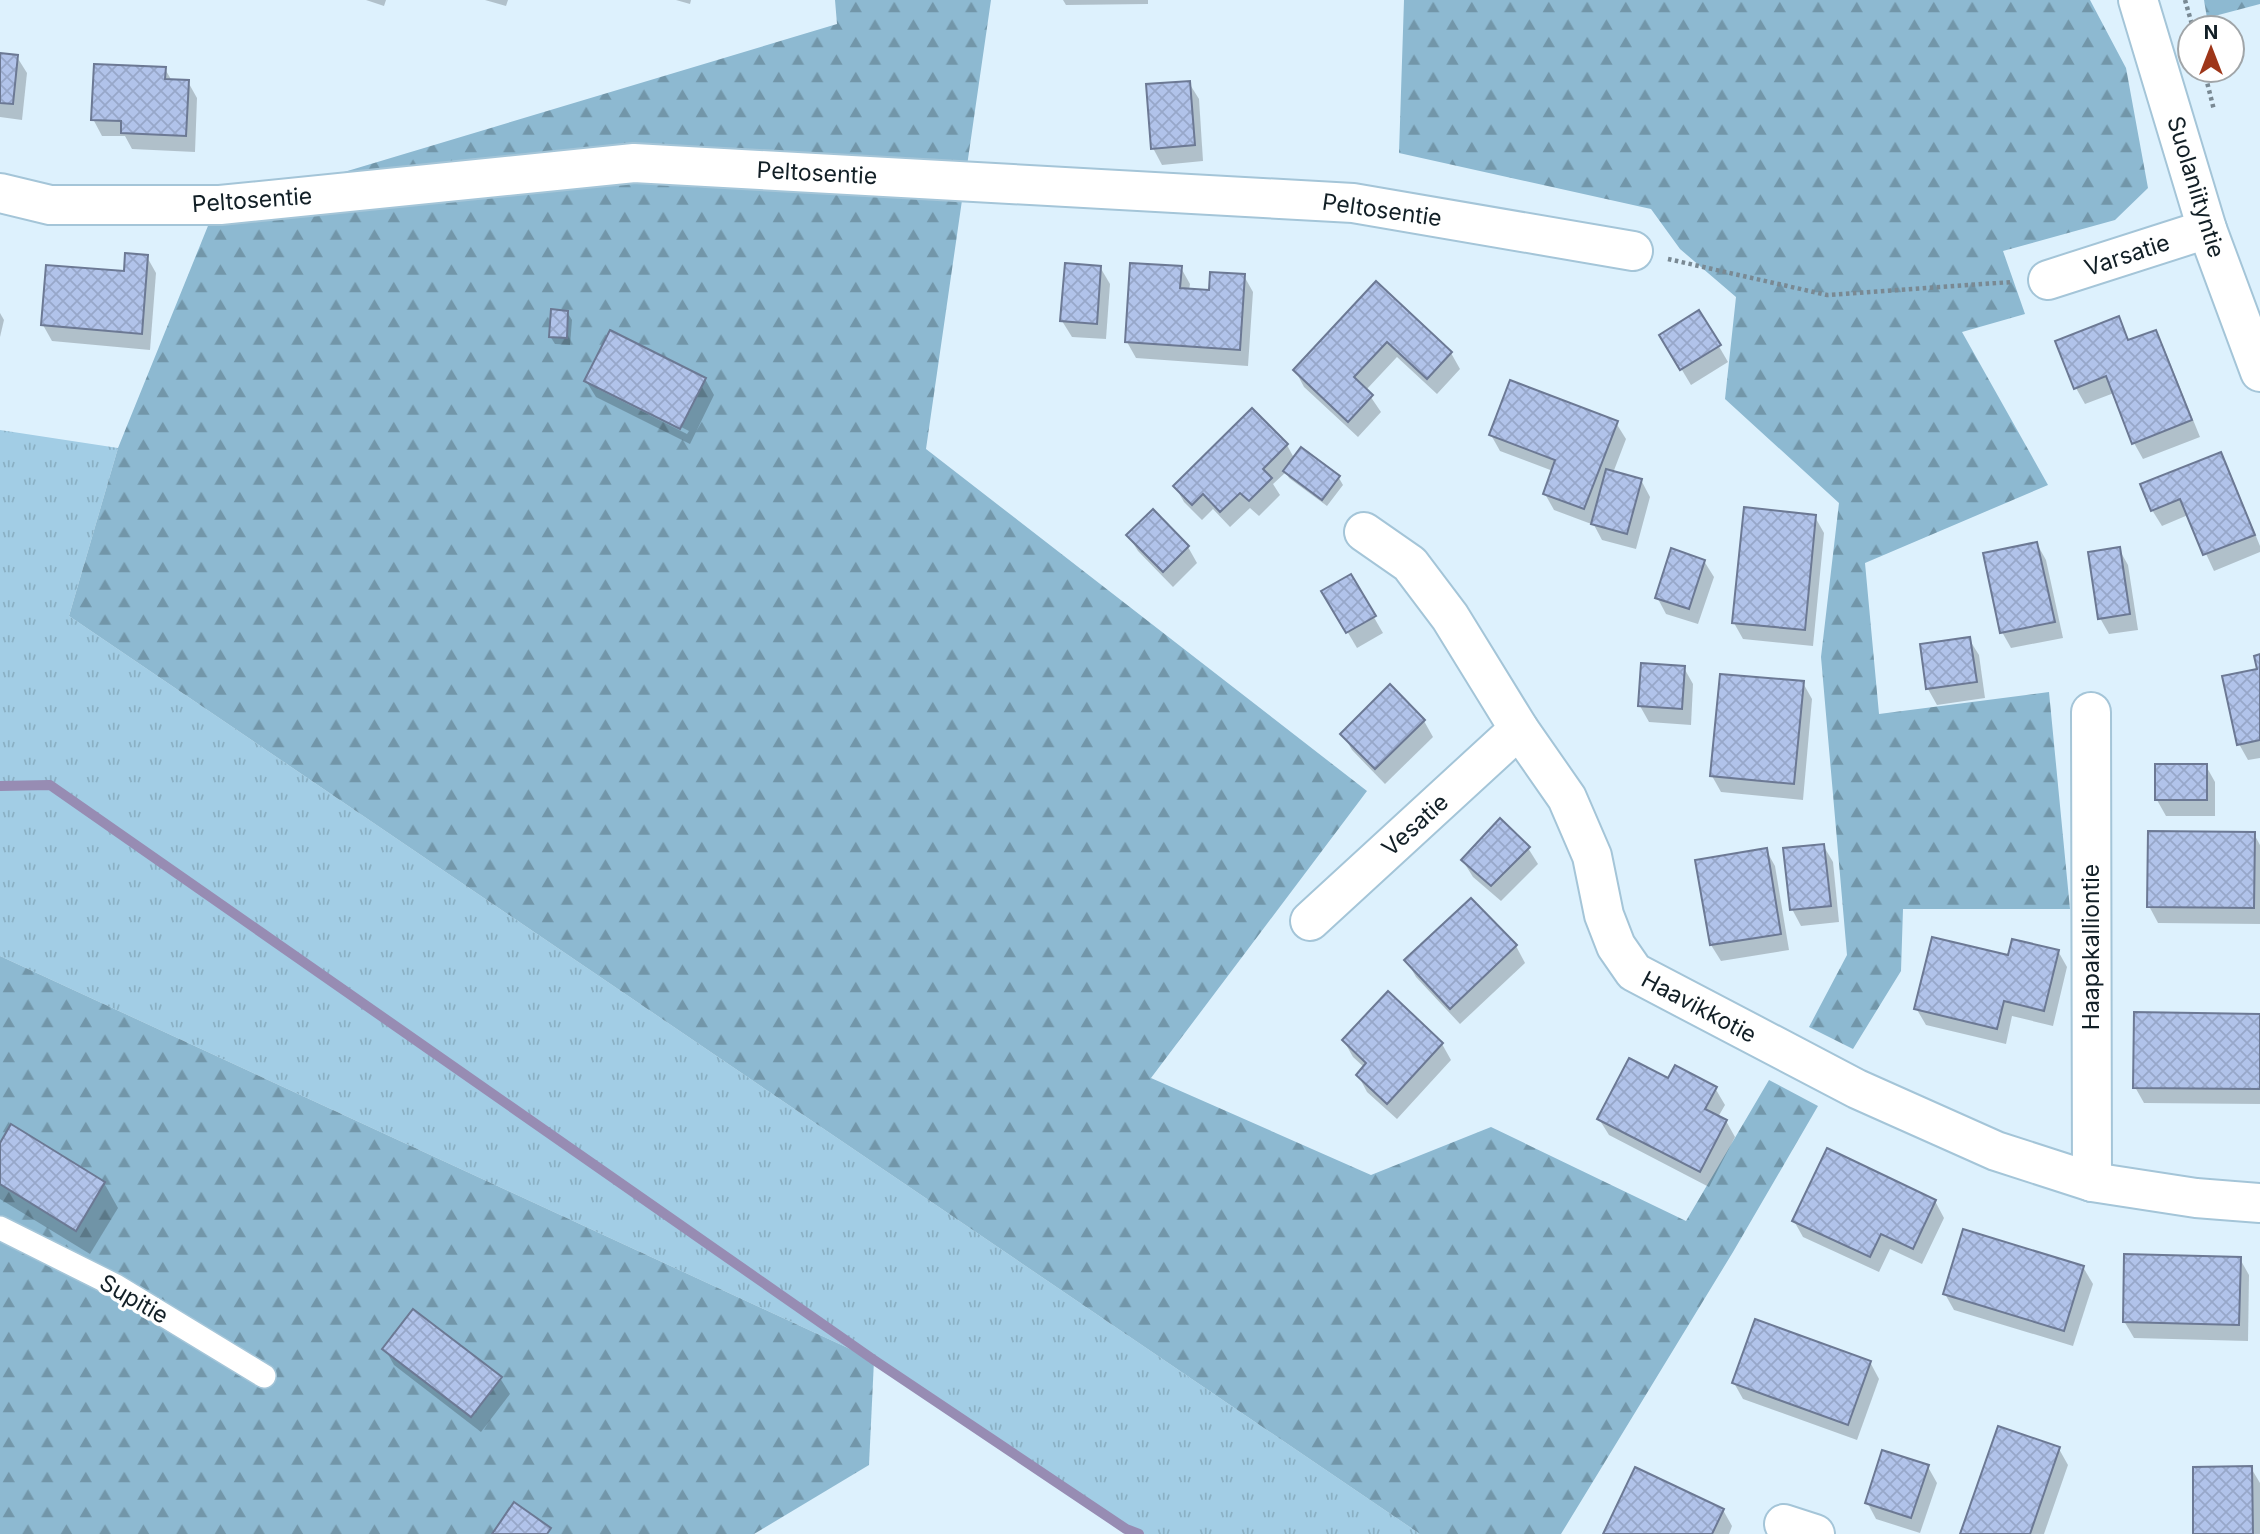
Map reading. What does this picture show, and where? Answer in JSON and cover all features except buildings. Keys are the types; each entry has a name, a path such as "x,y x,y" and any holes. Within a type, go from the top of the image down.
{"street":[{"name":"Suolaniityntie","path":"2138,0 2207,229 2260,372"},
{"name":"Peltosentie","path":"0,193 50,205 220,205 634,163 1353,203 1633,251"},
{"name":"Varsatie","path":"2048,280 2207,229"},
{"name":"Haavikkotie","path":"1364,532 1410,564 1450,617 1519,729 1567,797 1592,856 1604,915 1616,946 1634,972 1857,1090 1996,1151 2092,1182 2196,1198 2260,1203"},
{"name":"Haapakalliontie","path":"2091,712 2092,1182"},
{"name":"Vesatie","path":"1310,920 1519,729"}],"lane":[{"name":"Supitie","path":"0,1228 116,1286 264,1376"}],"path":[{"path":"1633,251 1827,295 2048,280"}],"green space":[{"path":"835,0 991,0 926,449 1367,791 1151,1078 1371,1175 1491,1127 1686,1221 1769,1080 1818,1106 1733,1252 1561,1534 1420,1534 69,616 118,448 214,211 837,24"},
{"path":"1404,0 2090,0 2126,68 2148,188 2115,220 2003,251 2025,314 1962,332 2048,485 1865,563 1879,714 2049,692 2070,909 1903,909 1901,971 1853,1049 1809,1027 1847,955 1821,657 1839,503 1725,399 1736,297 1680,249 1651,209 1399,153"},
{"path":"2204,0 2260,0 2260,4 2222,14 2206,14"},
{"path":"0,430 118,448 69,616 1420,1534 1139,1534 1126,1529 874,1360 0,956"},
{"path":"0,956 874,1360 869,1465 754,1534 0,1534"}],"waterway":[{"path":"0,786 50,785 874,1360 1126,1529 1139,1534"}]}
